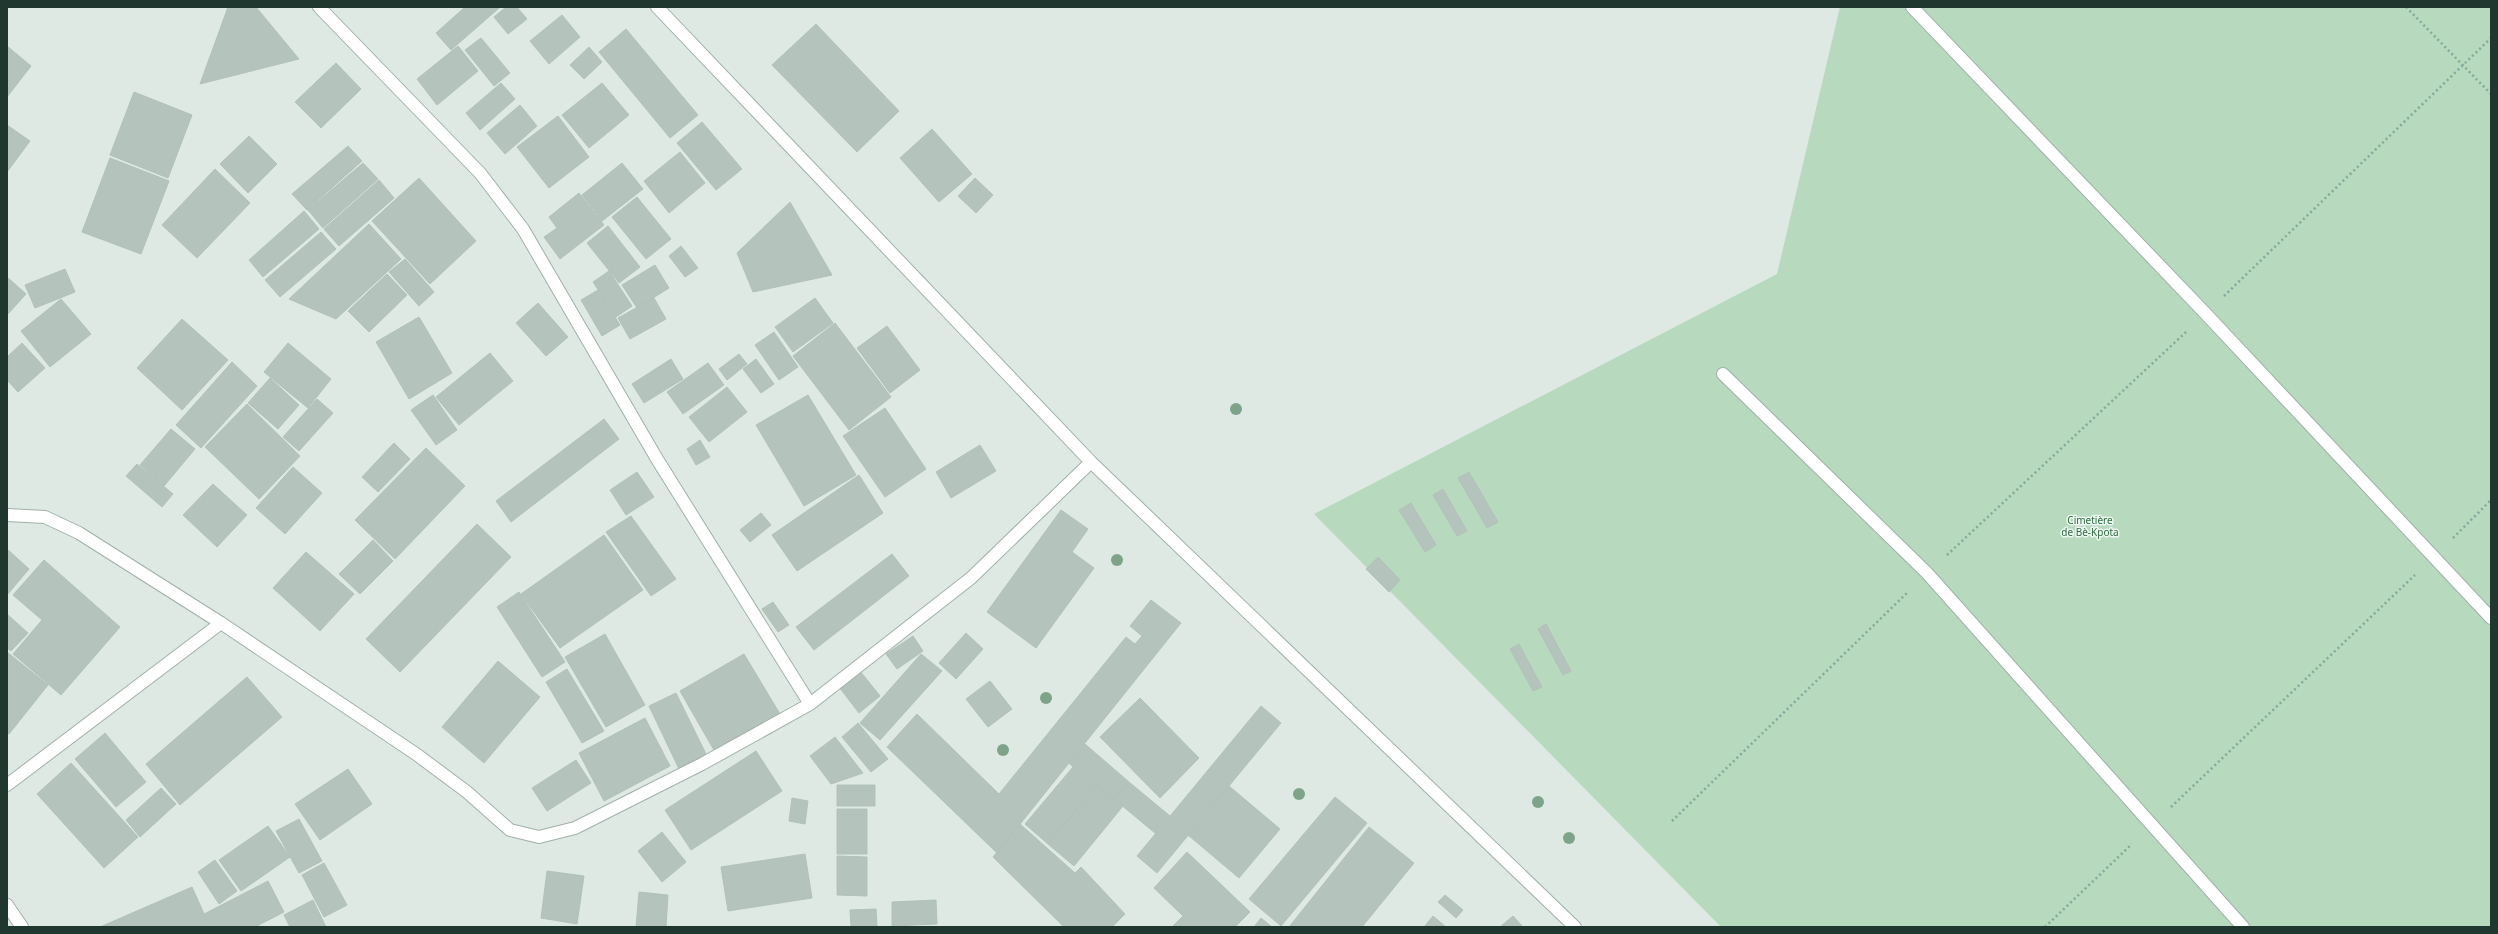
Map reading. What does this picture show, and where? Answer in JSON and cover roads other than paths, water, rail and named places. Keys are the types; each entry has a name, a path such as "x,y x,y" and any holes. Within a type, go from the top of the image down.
{"street":[{"path":"319,7 480,173 523,229 657,459 810,704"},
{"path":"658,7 1091,462 1575,927"},
{"path":"1912,7 2206,314 2491,618"},
{"path":"1723,374 1927,573 2151,826 2243,927"},
{"path":"7,515 45,517 79,533 221,623 416,754 466,792 510,830 539,837 575,828 702,764 810,704 971,578 1091,462"},
{"path":"7,785 221,623"},
{"path":"7,905 22,927"}],"park label":[{"name":"Cimetière de Bè-Kpota","path":"2090,526"}]}
